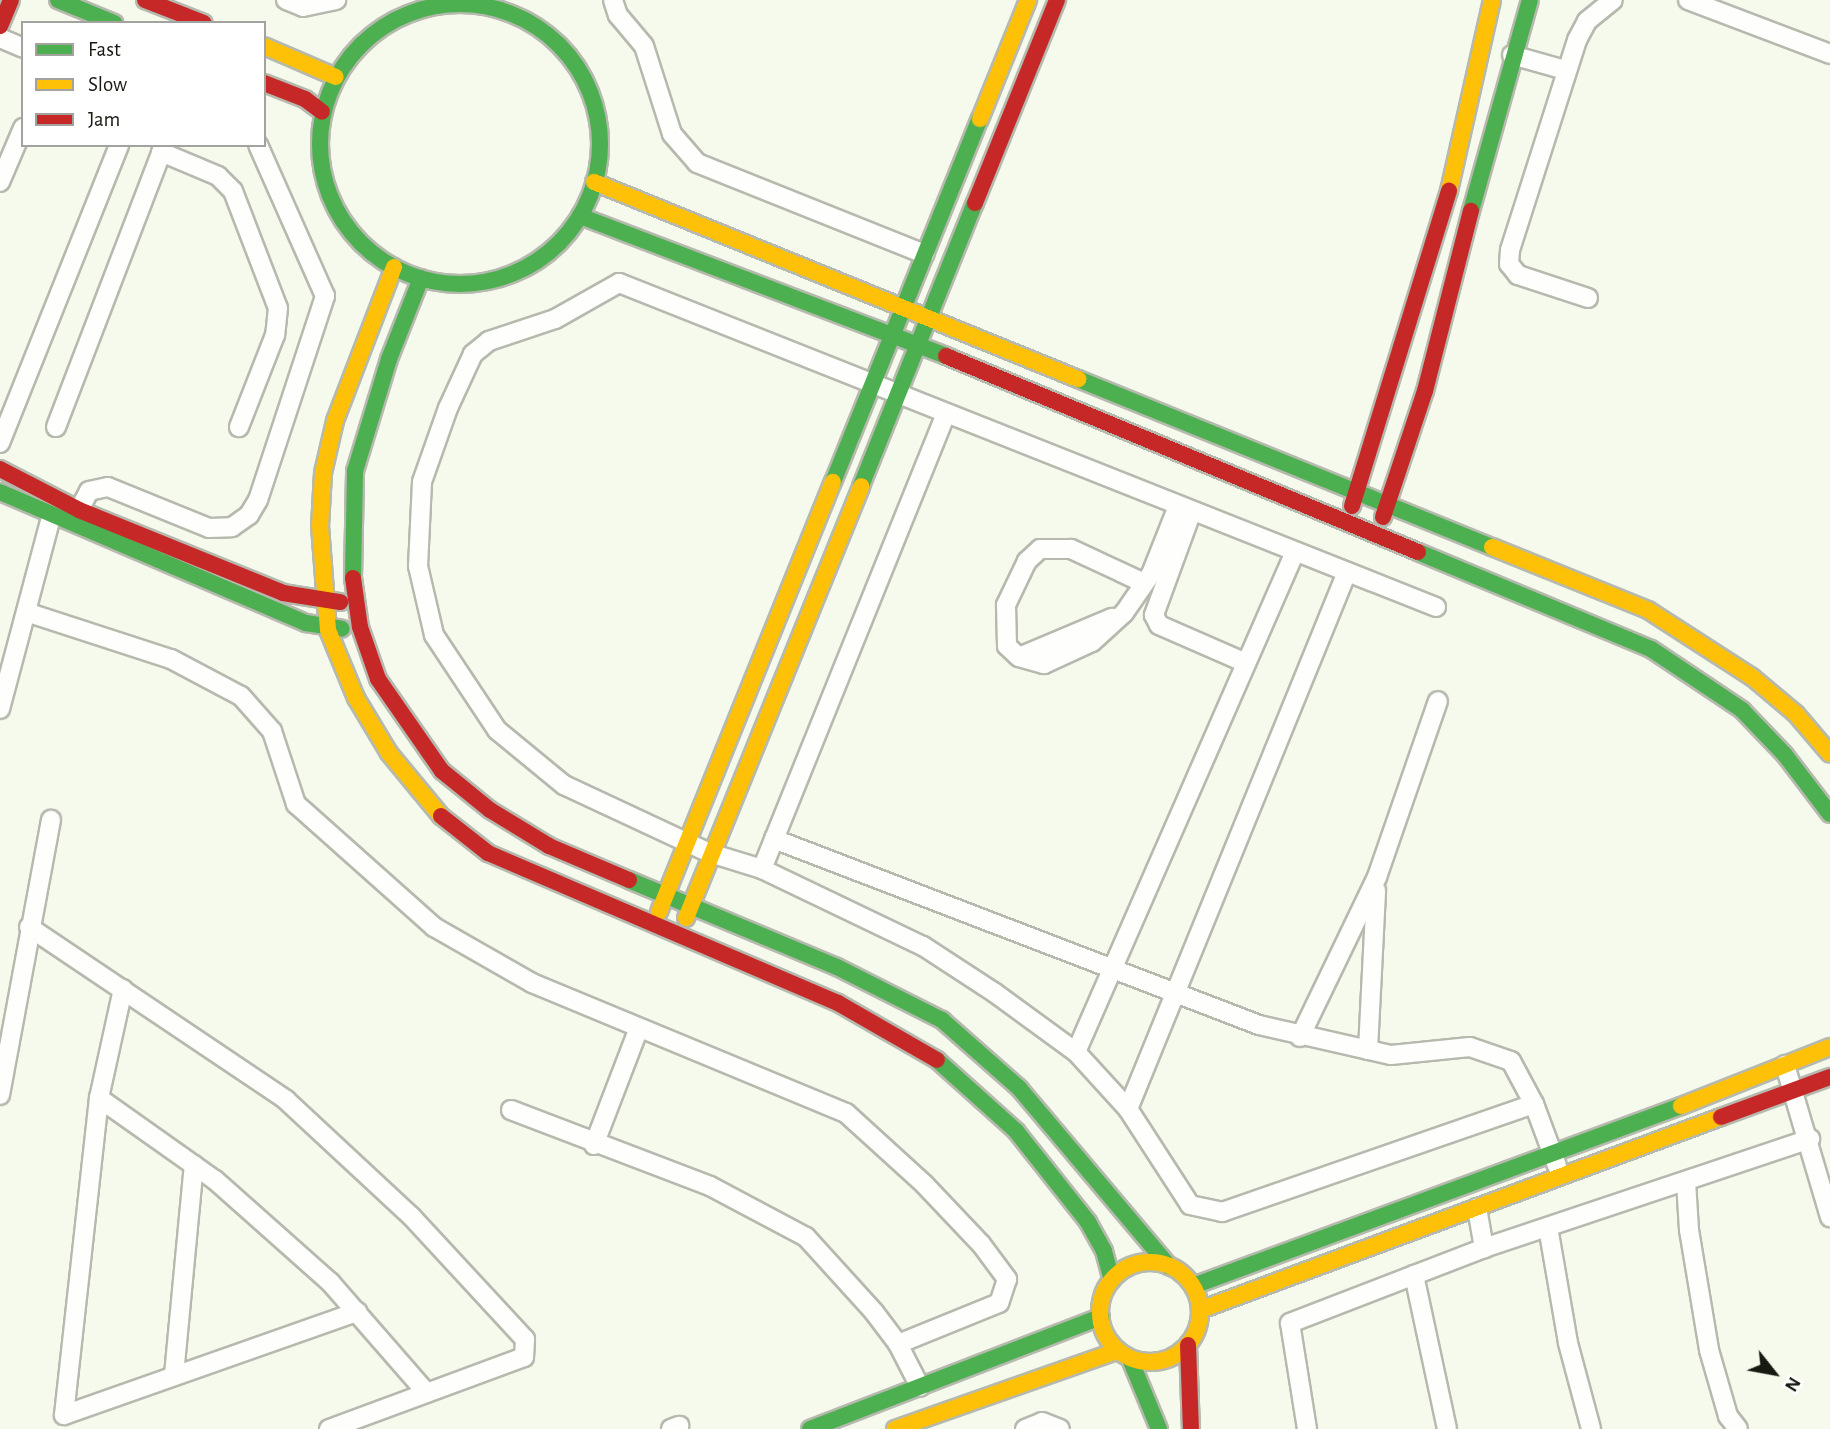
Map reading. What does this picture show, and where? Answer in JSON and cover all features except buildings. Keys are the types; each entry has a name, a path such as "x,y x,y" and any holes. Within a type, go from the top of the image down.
{"street":[{"path":"0,26 11,0"},
{"path":"58,0 109,21"},
{"path":"145,0 199,21"},
{"path":"286,0 303,7 336,0"},
{"path":"613,0 618,15 644,47 672,134 697,163 925,254"},
{"path":"653,925 875,387 925,254 1028,0"},
{"path":"680,936 710,853 1056,0"},
{"path":"1345,523 1358,491 1457,164 1492,0"},
{"path":"1377,536 1425,391 1512,55 1530,0"},
{"path":"1588,298 1518,275 1508,264 1565,70 1587,21 1613,0"},
{"path":"1688,0 1830,54"},
{"path":"503,4 534,15 579,69 595,105 600,144 594,182 580,216 554,247 522,270 485,282 445,284 421,278 374,256 348,229 328,193 319,153 323,112 336,77 375,31 431,6 503,4"},
{"path":"0,38 21,47"},
{"path":"266,47 336,77"},
{"path":"1512,55 1565,70"},
{"path":"266,84 304,99 323,112"},
{"path":"0,183 21,133"},
{"path":"0,443 118,147"},
{"path":"79,510 89,491 108,487 209,528 232,527 249,515 258,500 325,296 259,147"},
{"path":"57,427 162,149 218,176 233,191 278,308 275,335 239,427"},
{"path":"594,182 1648,610 1752,677 1796,714 1830,754"},
{"path":"580,216 916,344 1345,523 1571,613 1651,649 1742,710 1785,755 1830,814"},
{"path":"394,267 335,421 323,472 320,526 328,629 356,698 389,753 446,822 488,853 838,1003 930,1054 1016,1130 1088,1222 1104,1251 1112,1280"},
{"path":"421,278 386,370 355,471 349,519 360,627 378,679 442,771 490,810 549,846 837,967 942,1020 1019,1088 1169,1266 1193,1286 1200,1310 1188,1345 1191,1429"},
{"path":"1436,607 875,387 619,283 555,319 489,341 473,354 447,408 422,482 418,566 434,635 497,730 564,785 710,853 762,869 923,946 1076,1052 1128,1109 1190,1205 1223,1212 1534,1104"},
{"path":"762,869 946,415"},
{"path":"0,469 79,510 283,593 325,603 356,601"},
{"path":"0,492 51,517 328,629 360,627"},
{"path":"1144,583 1071,549 1040,549 1021,571 1006,605 1004,638 1019,657 1124,613 1144,583 1185,508"},
{"path":"1185,508 1154,615 1159,625 1246,663"},
{"path":"0,709 51,517"},
{"path":"1076,1052 1295,552"},
{"path":"1128,1109 1347,572"},
{"path":"26,612 171,659 241,696 272,731 296,804 434,927 532,983 846,1113 981,1244 1007,1279 999,1303 898,1345"},
{"path":"1300,1037 1377,877 1438,701"},
{"path":"0,1095 29,927 51,820"},
{"path":"775,839 1112,969 1300,1037 1391,1055 1470,1047 1511,1061 1534,1104 1561,1179"},
{"path":"1368,1050 1368,974 1377,877"},
{"path":"29,927 286,1100 411,1216 525,1339 524,1357 329,1429"},
{"path":"123,989 99,1098 64,1415 356,1312"},
{"path":"594,1145 639,1028"},
{"path":"1193,1286 1554,1156 1830,1047"},
{"path":"1786,1065 1796,1089 1830,1217"},
{"path":"1200,1310 1561,1179 1830,1077"},
{"path":"99,1098 194,1165 330,1282 427,1393"},
{"path":"511,1110 594,1145 710,1186 806,1237 898,1345 919,1387"},
{"path":"1307,1429 1290,1323 1484,1248 1810,1139"},
{"path":"174,1375 194,1165"},
{"path":"1686,1181 1689,1230 1709,1350 1728,1416 1738,1429"},
{"path":"1477,1208 1484,1248"},
{"path":"1548,1227 1568,1343 1591,1429"},
{"path":"1159,1429 1124,1355 1107,1339 1101,1317 1104,1293 1112,1280 1139,1264 1169,1266"},
{"path":"1414,1275 1447,1429"},
{"path":"810,1429 1101,1317"},
{"path":"895,1429 934,1422 1124,1355 1161,1361 1188,1345"},
{"path":"1025,1429 1042,1422 1060,1429"}],"traffic: fast":[{"path":"58,0 109,21"},
{"path":"1471,211 1530,0"},
{"path":"460,4 501,10 538,28 559,45 576,66 594,103 600,144 594,185 576,222 559,243 538,260 501,278 460,284 419,278 382,260 361,243 344,222 326,185 320,144 326,103 344,66 361,45 382,28 419,10 460,4"},
{"path":"833,482 980,119"},
{"path":"861,486 975,203"},
{"path":"580,216 946,356"},
{"path":"353,578 355,471 389,359 421,278"},
{"path":"1078,379 1492,547"},
{"path":"0,492 306,623 342,629"},
{"path":"1418,552 1651,649 1742,710 1785,755 1830,814"},
{"path":"629,880 837,967 942,1020 1019,1088 1169,1266"},
{"path":"937,1060 1016,1131 1088,1222 1104,1251 1112,1280"},
{"path":"1193,1286 1681,1106"},
{"path":"810,1429 1101,1317"},
{"path":"1130,1359 1159,1429"}],"traffic: slow":[{"path":"980,119 1028,0"},
{"path":"1449,191 1492,0"},
{"path":"266,47 336,77"},
{"path":"594,182 1078,379"},
{"path":"394,267 335,421 323,473 320,526 328,630 356,698 389,753 441,816"},
{"path":"659,912 833,482"},
{"path":"686,918 861,486"},
{"path":"1492,547 1648,610 1752,677 1796,714 1830,754"},
{"path":"1681,1106 1830,1047"},
{"path":"1200,1310 1721,1117"},
{"path":"1150,1262 1169,1266 1185,1277 1196,1293 1200,1312 1196,1331 1185,1347 1169,1358 1150,1362 1131,1358 1115,1347 1104,1331 1100,1312 1104,1293 1115,1277 1131,1266 1150,1262"},
{"path":"895,1429 1117,1351"}],"traffic: jam":[{"path":"0,26 11,0"},
{"path":"145,0 199,21"},
{"path":"975,203 1057,0"},
{"path":"266,84 305,99 322,112"},
{"path":"1352,506 1449,191"},
{"path":"1383,517 1425,391 1471,211"},
{"path":"946,356 1418,552"},
{"path":"0,469 79,510 283,593 340,602"},
{"path":"353,578 360,627 378,679 442,771 490,810 549,846 629,880"},
{"path":"441,816 488,853 838,1003 937,1060"},
{"path":"1721,1117 1830,1077"},
{"path":"1188,1345 1191,1429"}]}
